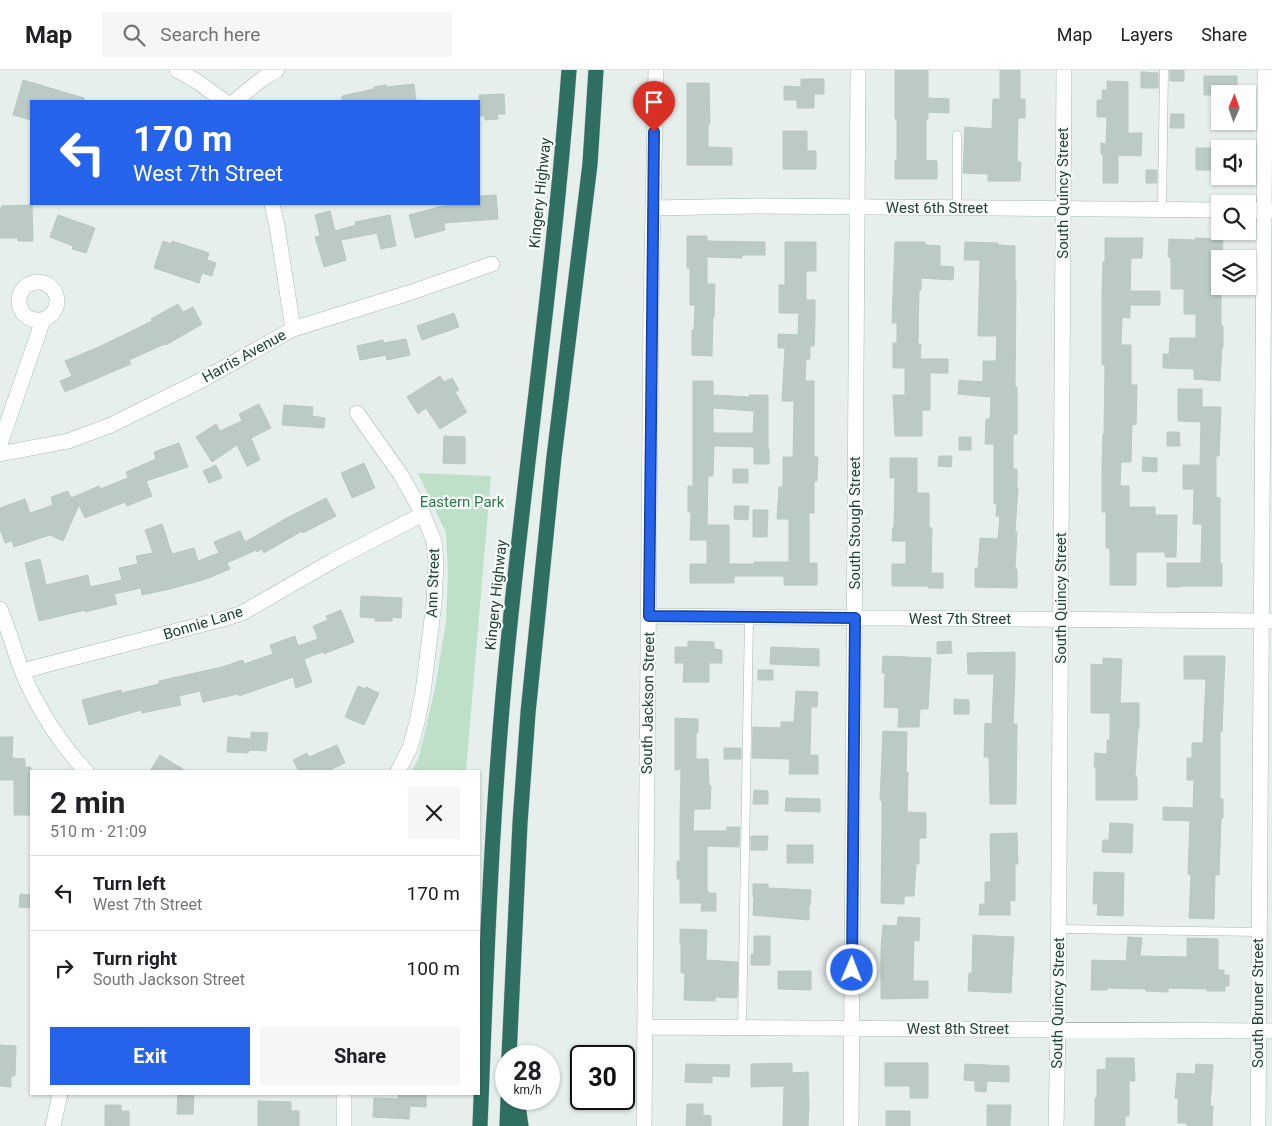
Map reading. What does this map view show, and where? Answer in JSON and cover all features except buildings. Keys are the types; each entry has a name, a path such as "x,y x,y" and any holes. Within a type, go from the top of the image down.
{"highway":[{"name":"Kingery Highway","path":"480,1126 488,928 505,674 562,162 569,70"},
{"path":"510,1045 520,823 528,713 554,458 590,164 596,70"},
{"path":"507,1126 508,1110"},
{"path":"519,1110 521,1126"}],"street":[{"path":"177,70 198,82 223,100"},
{"path":"236,100 262,79 278,70"},
{"name":"South Jackson Street","path":"644,1126 656,70"},
{"name":"South Stough Street","path":"851,1126 858,70"},
{"name":"South Quincy Street","path":"1056,1126 1064,70"},
{"name":"South Bruner Street","path":"1258,1126 1265,1031 1259,932 1266,621 1268,210 1265,70"},
{"path":"272,205 293,329"},
{"name":"West 6th Street","path":"653,208 755,206 1211,210"},
{"name":"Harris Avenue","path":"0,454 68,441 111,426 202,380 293,329 412,292 492,264"},
{"path":"0,444 43,320"},
{"name":"Ann Street","path":"357,413 401,475 423,514 434,541 436,563 434,603 424,684 410,748 399,770"},
{"name":"Bonnie Lane","path":"22,670 227,618 242,612 342,556 423,514"},
{"path":"0,610 22,670 48,721 85,770"},
{"name":"West 7th Street","path":"649,616 1266,621"},
{"name":"West 8th Street","path":"645,1027 1265,1031"},
{"path":"53,1126 60,1095"},
{"path":"344,1095 344,1126"}],"lane":[{"path":"1162,209 1164,70"},
{"path":"957,135 957,208"},
{"path":"742,1028 750,617"},
{"path":"1058,929 1259,932"}],"green space":[{"name":"Eastern Park","path":"418,473 491,476 466,770 412,770 419,757 435,688 446,622 448,574 446,533"}],"route":[{"path":"654,132 649,616 855,618 852,970"}]}
